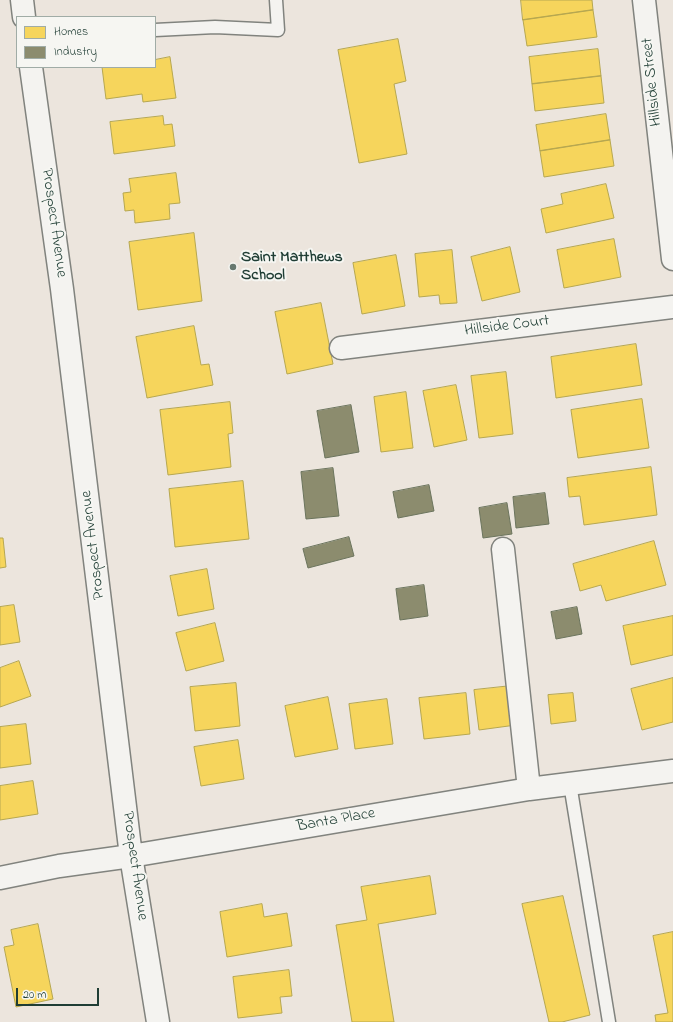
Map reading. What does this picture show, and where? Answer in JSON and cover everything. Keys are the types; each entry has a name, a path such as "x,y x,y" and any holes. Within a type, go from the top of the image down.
{"street":[{"path":"22,0 24,16"},
{"name":"Hillside Street","path":"644,0 673,259"},
{"name":"Prospect Avenue","path":"31,68 62,289 131,856 158,1022"},
{"name":"Hillside Court","path":"341,348 673,307"},
{"path":"503,549 529,789"},
{"name":"Banta Place","path":"0,878 59,866 131,856 529,789 673,771"}],"lane":[{"path":"156,30 215,27 278,30 276,0"},
{"path":"570,784 609,1022"}],"building: Homes":[{"path":"521,0 592,0 593,10 523,20"},
{"path":"593,10 597,37 527,46 523,20"},
{"path":"398,39 406,81 394,84 407,154 359,163 338,50"},
{"path":"598,49 601,76 532,84 529,57"},
{"path":"170,57 176,98 143,102 142,94 106,99 102,68 156,68 156,60"},
{"path":"601,76 604,103 535,111 532,84"},
{"path":"606,114 610,140 540,151 536,125"},
{"path":"163,116 164,125 172,124 175,146 114,154 110,122"},
{"path":"610,140 614,166 544,177 540,151"},
{"path":"176,173 180,203 169,204 170,219 135,223 134,210 125,211 123,193 131,192 129,179"},
{"path":"606,184 614,218 546,233 541,209 563,204 561,194"},
{"path":"194,233 202,301 138,310 129,242"},
{"path":"614,239 621,277 564,288 557,250"},
{"path":"510,247 520,292 482,301 471,257"},
{"path":"452,250 457,303 440,304 439,295 419,297 415,254"},
{"path":"396,255 405,306 362,314 353,263"},
{"path":"321,303 333,364 287,374 275,312"},
{"path":"194,326 201,365 209,364 213,385 147,398 136,337"},
{"path":"636,344 642,385 556,398 551,357"},
{"path":"506,372 513,434 479,438 471,376"},
{"path":"456,385 467,440 434,447 423,391"},
{"path":"406,392 413,448 381,452 374,397"},
{"path":"642,399 649,448 578,458 571,410"},
{"path":"230,402 233,433 228,434 231,467 168,475 160,410"},
{"path":"651,467 657,515 584,525 580,496 569,497 567,478"},
{"path":"243,481 249,539 175,547 169,489"},
{"path":"0,538 3,538 6,567 0,568"},
{"path":"654,541 666,585 606,601 601,585 580,591 573,564"},
{"path":"207,569 214,609 178,616 170,576"},
{"path":"14,605 20,642 0,645 0,607"},
{"path":"673,616 673,655 631,665 623,626"},
{"path":"215,623 224,661 186,671 176,633"},
{"path":"19,661 31,696 0,707 0,668"},
{"path":"673,678 673,722 642,730 631,689"},
{"path":"236,683 240,726 195,731 190,687"},
{"path":"511,686 516,725 479,730 474,690"},
{"path":"466,693 470,734 424,739 419,698"},
{"path":"573,693 576,721 551,724 548,695"},
{"path":"328,697 338,749 295,757 285,706"},
{"path":"387,699 393,744 355,749 349,704"},
{"path":"26,724 31,764 0,768 0,727"},
{"path":"238,740 244,779 201,786 194,747"},
{"path":"33,781 38,814 0,820 0,786"},
{"path":"430,876 436,914 378,924 394,1022 352,1022 336,925 367,920 361,887"},
{"path":"563,896 590,1015 562,1022 549,1022 522,904"},
{"path":"262,904 264,917 287,913 292,946 227,957 220,912"},
{"path":"38,924 53,999 16,1007 4,947 14,945 11,930"},
{"path":"673,932 673,1022 656,1022 655,1015 668,1013 653,936"},
{"path":"289,970 292,996 280,997 282,1013 238,1018 233,977"}],"building: Industry":[{"path":"351,405 359,452 325,458 317,411"},
{"path":"333,468 339,516 306,519 301,472"},
{"path":"429,485 434,511 398,518 393,492"},
{"path":"545,493 549,524 516,528 513,497"},
{"path":"507,503 512,534 483,538 479,508"},
{"path":"349,537 354,556 308,568 303,549"},
{"path":"424,585 428,616 400,620 396,589"},
{"path":"577,607 582,634 556,639 551,612"}],"place":[{"name":"Saint Matthews School","path":"233,267"}]}
